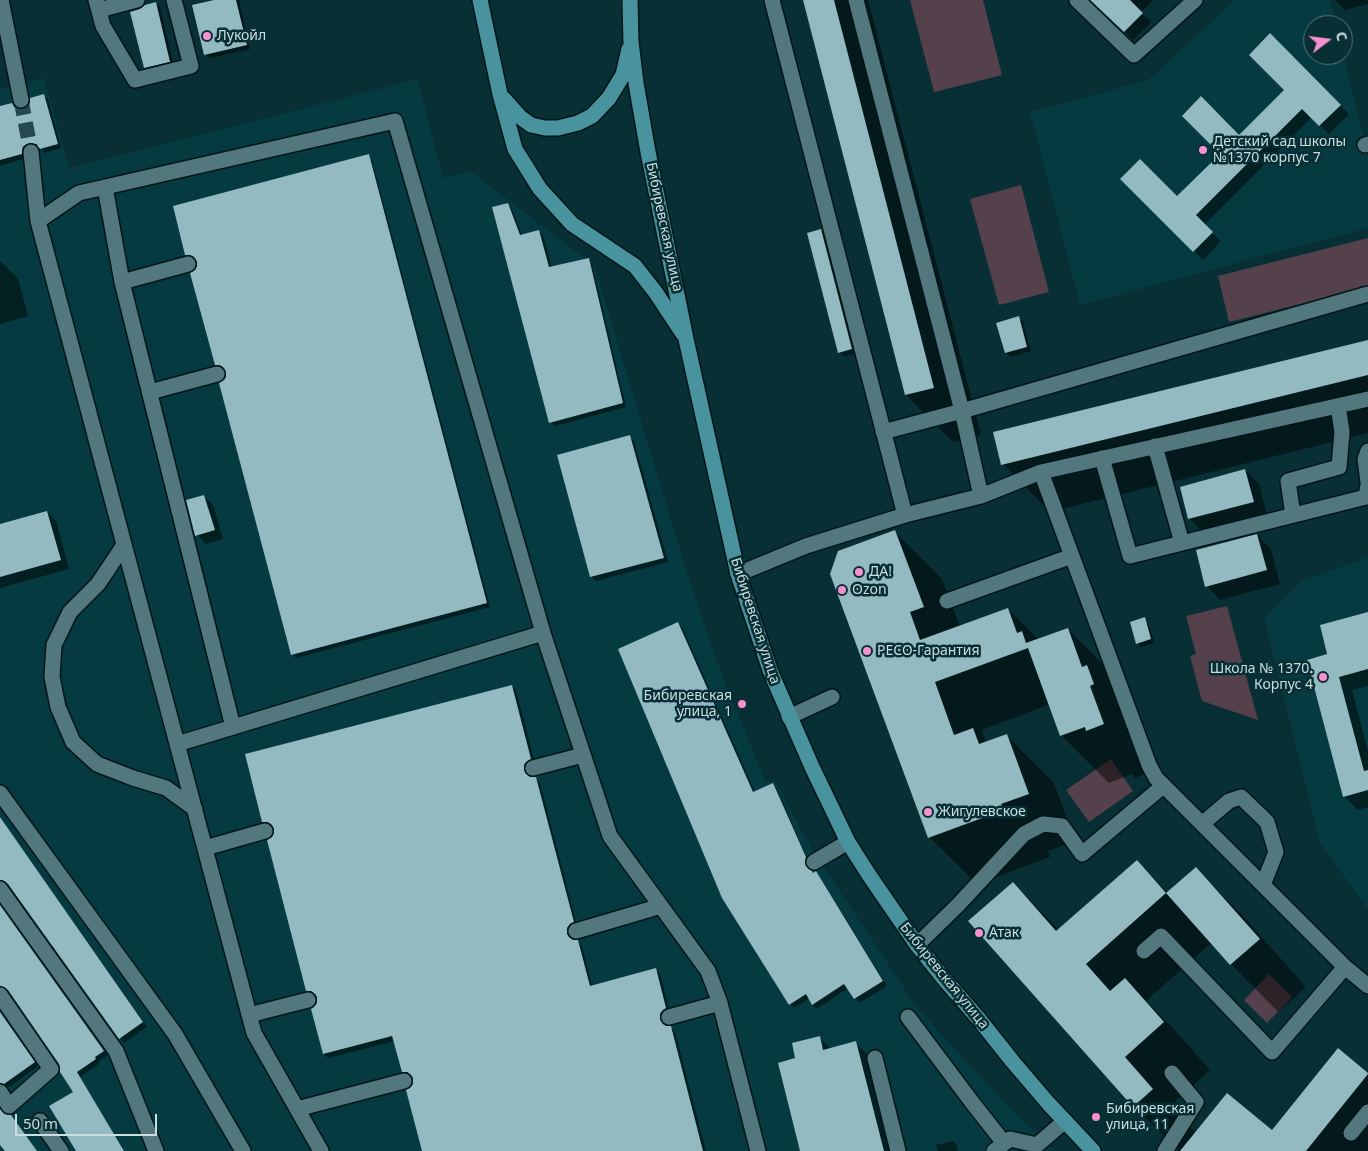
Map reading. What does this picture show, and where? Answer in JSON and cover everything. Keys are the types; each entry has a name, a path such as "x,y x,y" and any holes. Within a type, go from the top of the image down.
{"main road":[{"path":"480,0 500,94 515,149 540,189 572,224 635,266 656,293 686,339"},
{"name":"Бибиревская улица","path":"630,0 631,42 648,152 686,339 738,574 768,665 812,768 848,842 917,945 1013,1062 1094,1151"},
{"path":"500,94 520,117 531,124 544,128 558,128 578,123 592,116 609,98 623,74 631,42"}],"lane":[{"path":"1,0 21,100"},
{"path":"137,0 97,5 103,26 135,80 191,66 174,0"},
{"path":"772,0 905,514"},
{"path":"856,0 962,411 981,496"},
{"path":"1077,0 1134,55 1195,0"},
{"path":"38,221 79,193 395,121 543,633 610,836 708,971 720,1003 758,1151"},
{"path":"31,152 38,221 249,1015 254,1032 321,1151"},
{"path":"105,187 122,282 233,728"},
{"path":"122,282 188,264"},
{"path":"884,432 1368,294"},
{"path":"150,392 217,374"},
{"path":"738,574 806,546 905,514 981,496 1041,472 1368,399"},
{"path":"1293,515 1288,481 1339,467 1342,432 1338,406"},
{"path":"1155,446 1182,542"},
{"path":"1102,458 1130,556 1366,497 1368,484 1365,458 1368,451"},
{"path":"1041,472 1149,765 1156,778 1345,967 1368,986"},
{"path":"124,545 98,584 70,612 54,645 52,677 58,707 73,742 97,764 166,788 195,809"},
{"path":"947,601 1072,556"},
{"path":"177,744 543,633"},
{"path":"790,717 832,697"},
{"path":"534,768 583,754"},
{"path":"917,945 958,905 1024,834 1043,824 1062,826 1082,854 1163,786"},
{"path":"0,792 175,1034 243,1151"},
{"path":"1202,824 1229,801 1241,797 1267,822 1276,852 1263,885"},
{"path":"205,848 265,831"},
{"path":"814,862 848,842"},
{"path":"0,889 116,1051 156,1151"},
{"path":"576,931 661,906"},
{"path":"1144,951 1161,936 1272,1052 1345,967"},
{"path":"0,995 51,1069 9,1106 0,1092"},
{"path":"249,1015 308,1000"},
{"path":"669,1017 720,1003"},
{"path":"908,1017 971,1101 999,1147 1010,1139 1034,1148 1065,1121"},
{"path":"875,1058 898,1151"},
{"path":"1165,1151 1196,1102 1172,1073"},
{"path":"297,1109 404,1081"},
{"path":"1351,1133 1368,1112"},
{"path":"40,1121 61,1151"}],"shaded area":[{"path":"910,0 983,0 1002,75 934,92"},
{"name":"Детский сад школы №1370 корпус 7","path":"1235,0 1330,0 1334,15 1303,15 1303,65 1346,65 1368,156 1368,228 1080,305 1030,112 1148,80"},
{"path":"44,78 69,168 418,79 443,178 470,171 594,265 688,576 723,678 766,782 775,781 810,846 918,1009 1006,1104 1054,1151 0,1151 0,89"},
{"path":"1021,185 1049,292 999,305 970,199"},
{"path":"1368,238 1368,287 1229,322 1218,276"},
{"name":"Школа № 1370. Корпус 4","path":"1368,557 1368,909 1320,843 1264,618 1302,581"},
{"path":"1227,606 1258,720 1202,701 1190,656 1196,654 1186,616"},
{"path":"1111,759 1133,791 1089,822 1066,790"},
{"path":"1269,974 1292,997 1267,1023 1244,1000"}],"building":[{"path":"214,0 236,0 247,45 204,55 192,5"},
{"path":"803,0 834,0 934,388 905,395"},
{"path":"1090,0 1130,0 1143,13 1124,32"},
{"path":"156,2 170,62 144,68 130,12"},
{"path":"1270,33 1341,105 1319,126 1302,109 1196,215 1213,232 1193,252 1120,179 1140,159 1177,196 1220,154 1182,116 1201,96 1239,135 1284,90 1249,55"},
{"path":"44,94 58,144 40,149 35,144 30,143 25,145 22,154 0,160 0,106 12,103 14,107 23,109 28,107 30,98"},
{"path":"369,154 487,603 291,655 219,383 226,377 226,372 223,367 215,365 190,273 195,270 197,262 194,257 185,255 173,206"},
{"path":"508,203 520,235 539,230 549,267 589,258 623,403 549,423 492,207"},
{"path":"821,229 852,349 838,353 807,233"},
{"path":"1019,316 1027,347 1005,353 996,323"},
{"path":"1368,340 1368,375 1001,465 993,432"},
{"path":"630,435 664,558 590,577 557,455"},
{"path":"1245,469 1254,502 1188,519 1180,487"},
{"path":"204,495 215,530 195,536 186,500"},
{"path":"47,511 61,560 0,577 0,524"},
{"path":"895,530 924,607 910,612 920,640 1008,608 1017,633 1022,631 1026,643 1068,628 1082,667 1087,665 1094,684 1090,686 1104,724 1086,731 1085,727 1060,736 1028,648 935,682 954,735 973,728 979,744 1007,734 1029,794 1001,804 1004,810 928,838 830,574 838,551"},
{"path":"1257,534 1267,570 1205,587 1196,550"},
{"path":"1368,612 1368,669 1339,677 1364,771 1368,770 1368,790 1343,797 1307,660 1327,654 1320,625"},
{"path":"1145,617 1151,639 1136,644 1130,622"},
{"path":"678,622 753,792 773,783 806,857 806,866 813,873 816,871 883,981 854,999 844,984 812,1005 806,994 789,1005 722,898 618,649"},
{"path":"512,685 531,759 524,765 524,770 530,777 536,777 574,922 567,928 567,934 573,940 578,940 590,986 656,968 666,1008 660,1014 660,1019 666,1026 671,1026 703,1151 422,1151 406,1090 413,1084 413,1078 407,1072 402,1072 392,1036 323,1054 311,1009 317,1003 317,997 311,991 306,991 267,840 272,837 274,829 271,824 262,822 245,754"},
{"path":"0,817 143,1022 119,1039 8,884 0,880"},
{"path":"1137,860 1166,893 1086,964 1110,991 1125,978 1164,1022 1125,1057 1153,1089 1133,1107 968,921 1013,882 1056,931"},
{"path":"1196,867 1260,939 1230,965 1166,893"},
{"path":"0,905 104,1051 77,1072 124,1151 76,1151 49,1106 73,1092 60,1072 59,1064 8,990 0,986"},
{"path":"0,1012 35,1062 4,1084 0,1083"},
{"path":"820,1036 823,1050 856,1041 884,1151 800,1151 778,1063 795,1058 792,1043"},
{"path":"1338,1048 1368,1074 1306,1151 1180,1151 1227,1093 1272,1130"},
{"path":"0,1109 5,1114 11,1115 37,1151 5,1151 0,1145"}],"tunnel":[{"path":"21,100 31,152"}],"place":[{"name":"Лукойл","path":"207,36"},
{"name":"Детский сад школы №1370 корпус 7","path":"1203,150"},
{"name":"ДА!","path":"859,572"},
{"name":"Ozon","path":"842,590"},
{"name":"РЕСО-Гарантия","path":"867,651"},
{"name":"Школа № 1370. Корпус 4","path":"1323,677"},
{"name":"Бибиревская улица, 1","path":"742,704"},
{"name":"Жигулевское","path":"928,812"},
{"name":"Атак","path":"979,933"},
{"name":"Бибиревская улица, 11","path":"1096,1117"}]}
